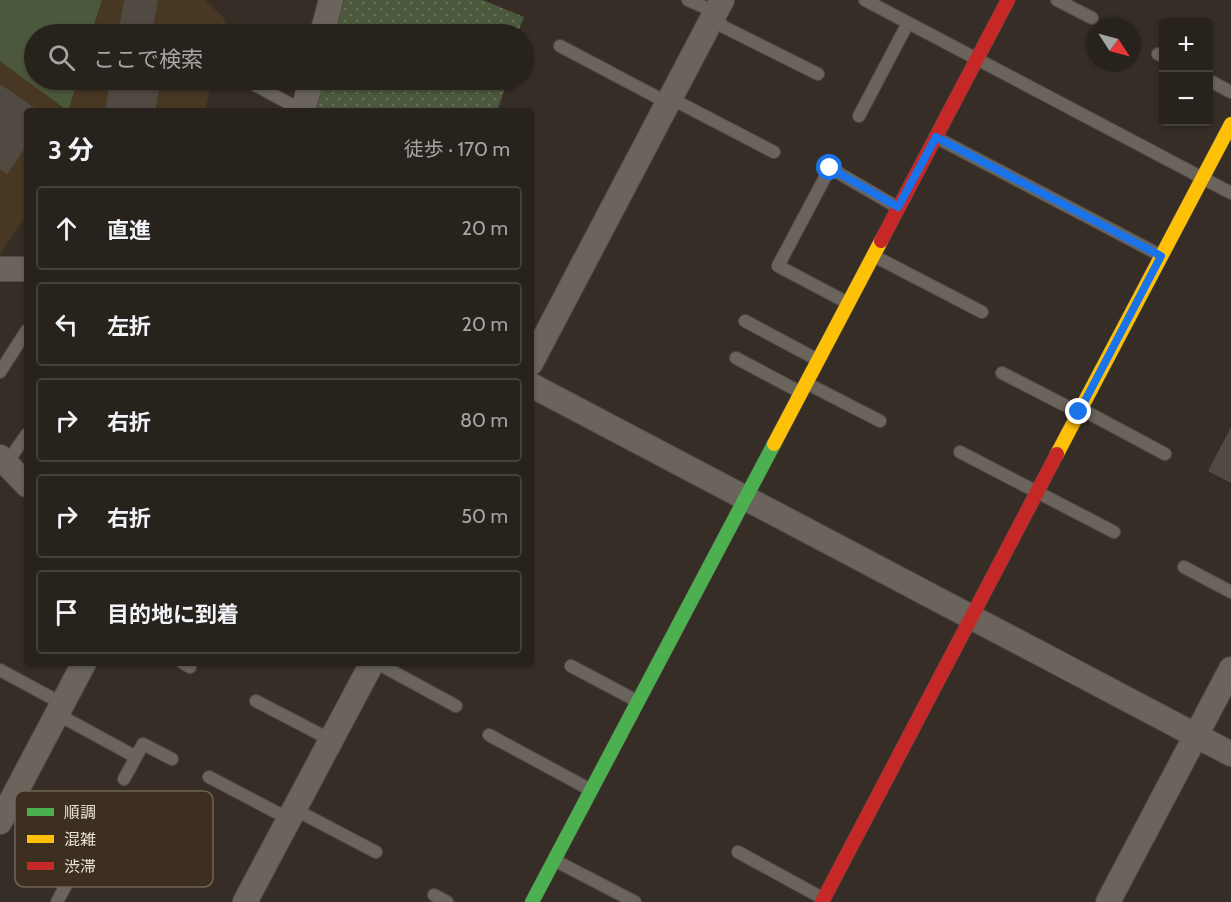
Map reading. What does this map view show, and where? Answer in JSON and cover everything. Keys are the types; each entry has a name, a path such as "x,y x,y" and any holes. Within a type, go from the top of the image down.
{"street":[{"path":"325,24 331,0"},
{"path":"532,902 1008,0"},
{"path":"534,357 718,8"},
{"path":"304,108 308,90"},
{"path":"825,901 971,616 1231,124"},
{"path":"0,269 24,269"},
{"path":"534,387 1231,754"},
{"path":"3,461 24,482"},
{"path":"17,791 82,666"},
{"path":"245,902 370,666"},
{"path":"1108,902 1231,669"},
{"path":"0,822 15,794"}],"lane":[{"path":"688,0 704,7 718,8 724,27 818,74"},
{"path":"865,0 1231,193"},
{"path":"1057,0 1092,18"},
{"path":"859,116 908,23"},
{"path":"560,46 774,152"},
{"path":"1213,82 1231,92"},
{"path":"264,90 297,108"},
{"path":"936,137 1161,256"},
{"path":"848,303 778,266 783,256 830,168 898,207"},
{"path":"873,255 982,312"},
{"path":"745,321 818,360"},
{"path":"0,372 24,335"},
{"path":"736,358 880,421"},
{"path":"1002,373 1165,454"},
{"path":"3,461 24,437"},
{"path":"960,452 1114,532"},
{"path":"1184,567 1231,592"},
{"path":"383,666 456,706"},
{"path":"571,666 638,701"},
{"path":"0,670 136,757"},
{"path":"256,701 331,740"},
{"path":"489,735 591,790"},
{"path":"124,779 143,744 172,759"},
{"path":"210,777 376,852"},
{"path":"738,852 825,901"},
{"path":"555,860 635,902"},
{"path":"57,902 65,887"},
{"path":"434,895 447,902"}],"shaded area":[{"path":"0,0 205,0 226,20 225,24 24,24 24,90 210,90 206,108 24,108 24,219 0,254"}],"green space":[{"path":"0,0 102,0 94,24 24,24 24,79 0,61"},
{"path":"341,0 483,0 524,17 521,24 335,24"},
{"path":"39,90 75,90 69,108 64,108"},
{"path":"319,90 504,90 498,108 315,108"}],"building":[{"path":"124,0 158,0 154,24 120,24"},
{"path":"0,84 35,108 24,108 24,149 7,174 0,169"},
{"path":"108,90 159,90 156,108 105,108"},
{"path":"1231,427 1231,483 1208,471"}],"traffic: fast":[{"path":"532,902 774,444"}],"traffic: slow":[{"path":"1057,454 1231,124"},
{"path":"774,444 881,241"}],"traffic: jam":[{"path":"881,241 1008,0"},
{"path":"822,902 1057,454"}],"route":[{"path":"830,168 898,207 936,137 1161,256 1079,412"}]}
